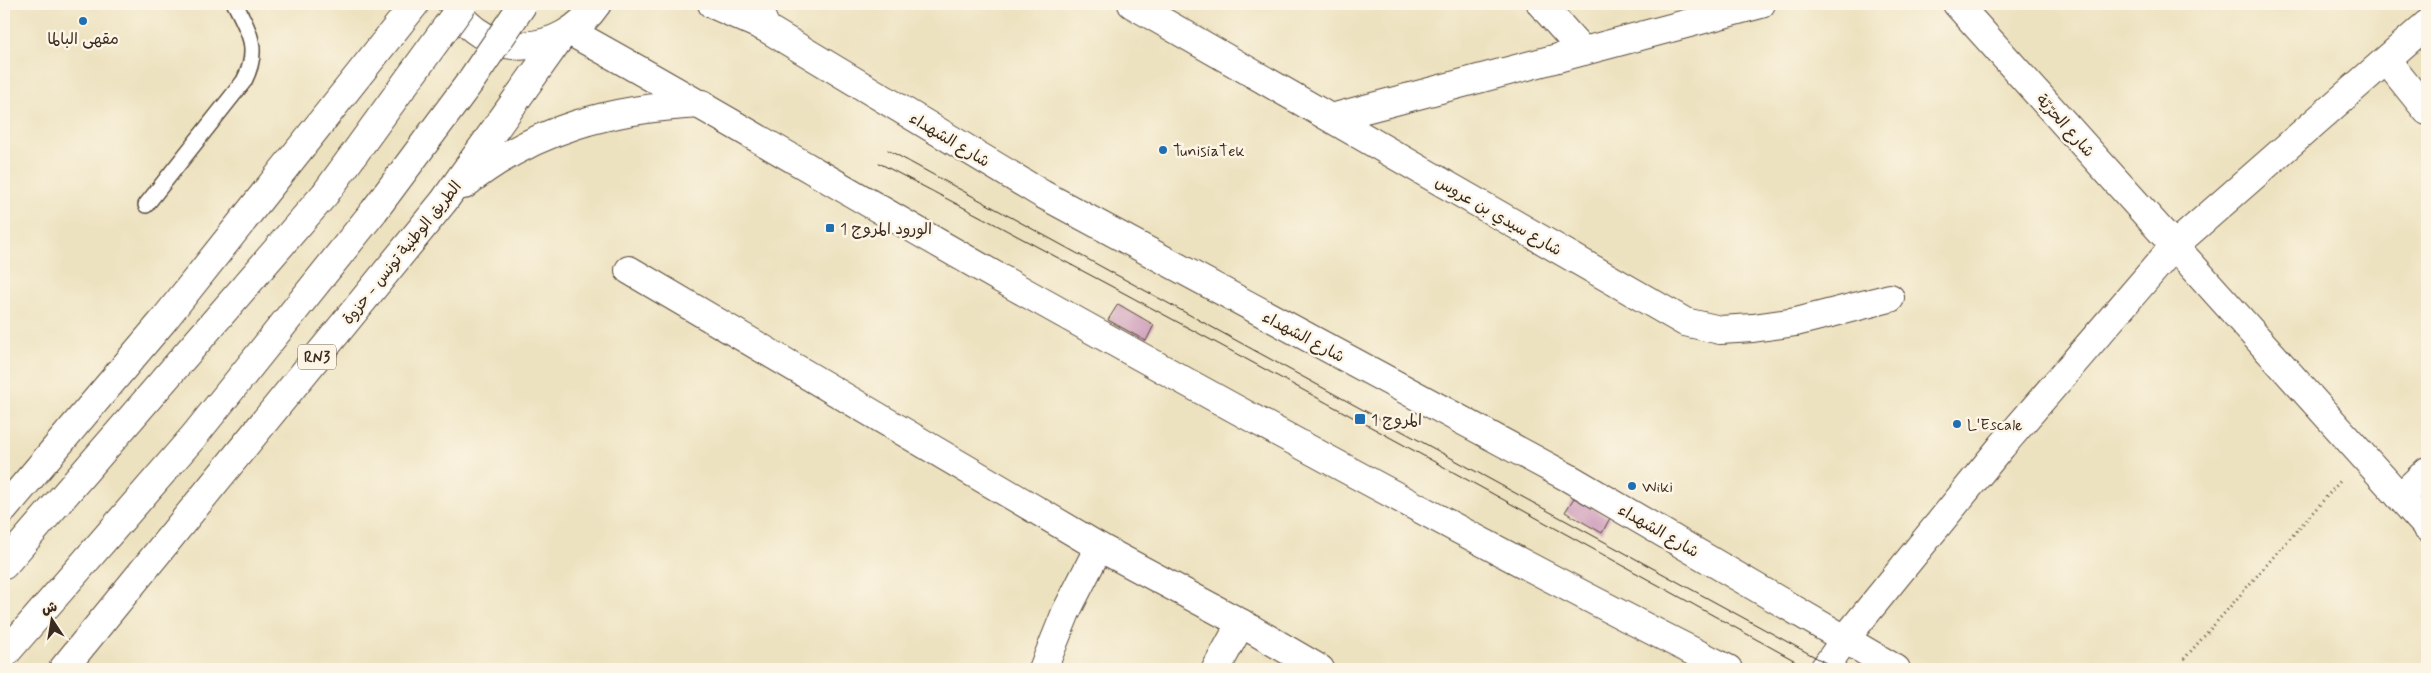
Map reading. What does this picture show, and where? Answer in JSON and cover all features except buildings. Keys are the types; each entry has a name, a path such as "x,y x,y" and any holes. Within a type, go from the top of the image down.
{"main road":[{"path":"4,508 163,322 415,4"},
{"name":"الطريق الوطنية تونس - حزوة","path":"452,4 457,14 474,30 494,40 516,46 539,45 566,35"},
{"path":"4,565 325,194 463,4"},
{"path":"4,655 194,436 374,211 470,82 523,4"},
{"name":"الطريق الوطنية تونس - حزوة","path":"63,669 444,201 566,35 588,18 597,4"},
{"name":"شارع الشهداء","path":"712,4 761,16 1042,194 1569,478 1896,669"},
{"name":"شارع سيدي بن عروس","path":"1132,4 1685,322 1720,330 1752,328 1796,322 1890,298"},
{"path":"1540,4 1583,51"},
{"path":"1331,118 1761,4"},
{"name":"شارع الحرّيّة","path":"1962,6 2427,527"},
{"path":"1824,669 1845,639 2002,446 2175,246 2427,24"},
{"path":"566,35 702,104 1001,279 1551,580 1728,669"},
{"path":"2387,61 2427,111"},
{"path":"444,201 489,167 521,147 564,128 609,115 655,106 702,104"},
{"path":"630,270 1099,547 1241,623 1320,669"},
{"path":"2400,497 2427,471"},
{"path":"1043,669 1066,612 1099,547"},
{"path":"1216,669 1241,623"}],"lane":[{"path":"146,205 244,81 250,70 253,58 252,45 249,32 235,4"}],"path":[{"path":"2184,659 2362,456"}],"tram line":[{"path":"888,150 1837,669"},
{"path":"879,163 1230,350 1810,669"}],"place":[{"name":"مقهى البالما","path":"83,21"},
{"name":"TunisiaTek","path":"1163,150"},
{"name":"الورود المروج 1","path":"830,228"},
{"name":"المروج 1","path":"1360,419"},
{"name":"L'Escale","path":"1957,424"},
{"name":"Wiki","path":"1632,486"}]}
